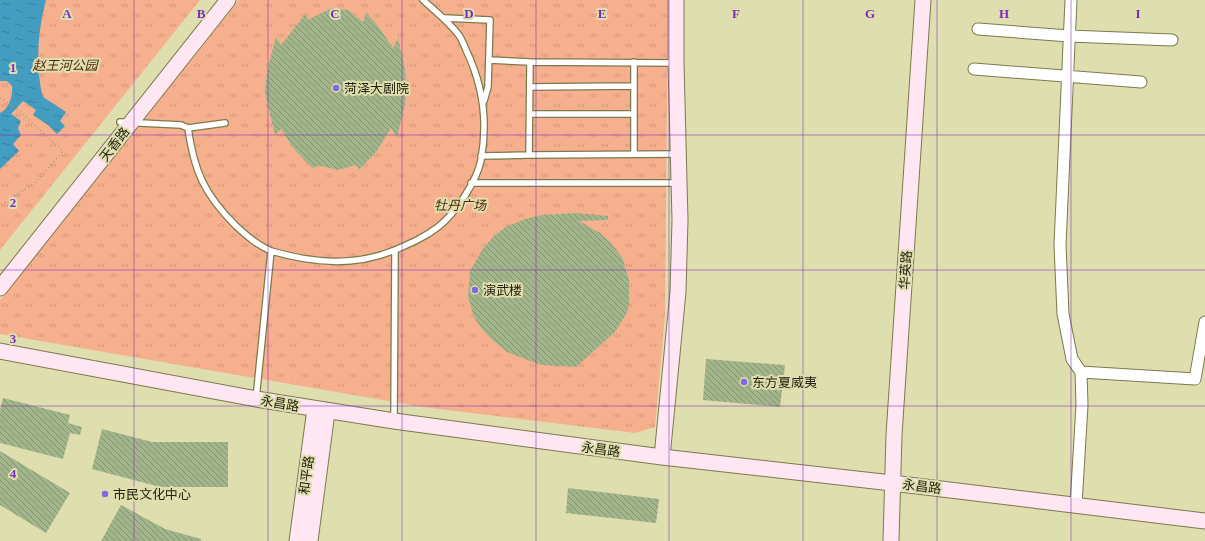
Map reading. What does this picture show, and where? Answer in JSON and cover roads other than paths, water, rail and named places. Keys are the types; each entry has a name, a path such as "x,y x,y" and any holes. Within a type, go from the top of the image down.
{"main road":[{"name":"天香路","path":"0,288 217,0"},
{"name":"天香路","path":"0,273 228,0"},
{"path":"662,457 678,292 680,220 678,183 676,0"},
{"name":"华英路","path":"891,541 894,427 924,0"},
{"name":"永昌路","path":"0,351 321,411 662,457 1205,521"},
{"name":"和平路","path":"298,541 321,411"},
{"name":"和平路","path":"310,541 321,411"}],"street":[{"path":"1071,0 1060,245 1063,314 1072,359 1081,372 1082,412 1076,505"},
{"path":"978,29 1069,36 1172,40"},
{"path":"974,69 1141,82"},
{"path":"1081,372 1195,379 1205,322"}],"lane":[{"path":"188,128 194,162 204,185 217,207 246,236 261,247 306,260 347,262 383,255 421,238 439,226 453,211 477,172 481,156 483,104 480,81 459,35 444,18 423,0"},
{"path":"444,18 490,20 488,87 483,104"},
{"path":"489,60 530,62 676,63"},
{"path":"529,155 530,62"},
{"path":"634,62 634,154"},
{"path":"530,87 634,86"},
{"path":"530,114 634,114"},
{"path":"125,122 181,125 188,128 225,123"},
{"path":"481,156 678,154"},
{"path":"471,183 678,183"},
{"path":"394,421 396,250"},
{"path":"256,399 271,251"}],"water":[{"path":"0,0 46,0 38,48 39,73 43,97 66,112 60,121 65,126 57,134 48,125 33,115 36,110 23,101 11,114 21,121 18,128 21,135 13,144 19,151 0,169 0,113 8,105 11,98 12,86 7,81 0,81"}],"place":[{"name":"菏泽大剧院","path":"336,88"},
{"name":"演武楼","path":"475,290"},
{"name":"东方夏威夷","path":"744,382"},
{"name":"市民文化中心","path":"105,494"}],"park label":[{"name":"赵王河公园","path":"65,65"},
{"name":"牡丹广场","path":"460,205"}]}
